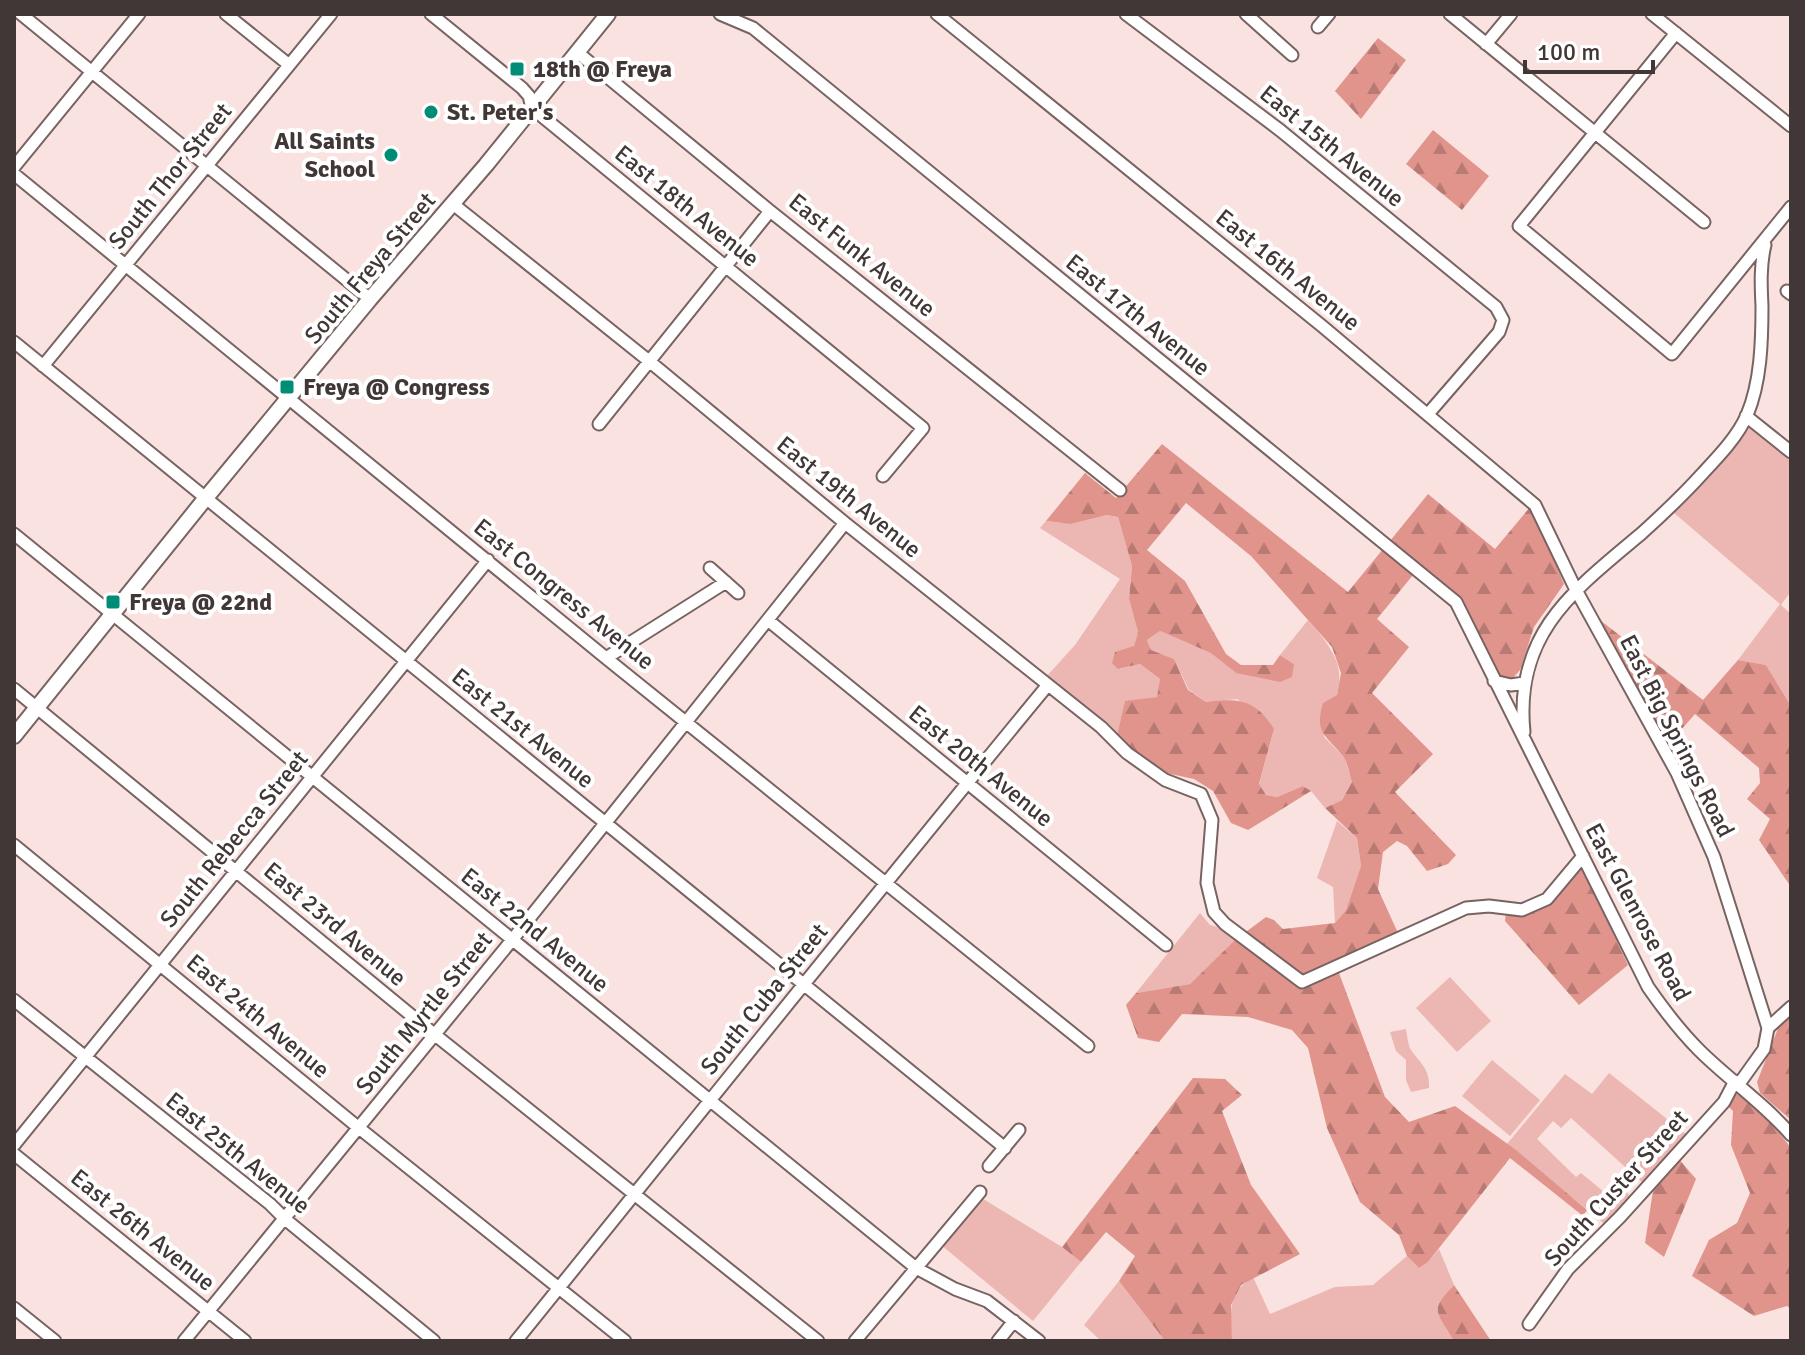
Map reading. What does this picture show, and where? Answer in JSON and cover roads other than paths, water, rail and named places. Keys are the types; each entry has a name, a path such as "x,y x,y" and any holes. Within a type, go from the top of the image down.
{"main road":[{"name":"South Freya Street","path":"14,736 205,499 608,14"}],"street":[{"path":"21,14 370,299"},
{"path":"14,167 139,14"},
{"path":"226,14 288,64"},
{"name":"South Thor Street","path":"43,366 331,14"},
{"name":"East 18th Avenue","path":"431,14 522,88 529,96 532,108 923,428 883,476"},
{"name":"East 17th Avenue","path":"720,14 753,28 1456,602 1525,740"},
{"name":"East 16th Avenue","path":"937,14 1428,414 1535,505 1576,590"},
{"name":"East 15th Avenue","path":"1126,14 1281,131 1496,307 1503,320 1499,332 1428,414"},
{"path":"1246,14 1292,55"},
{"path":"1318,27 1329,14"},
{"path":"1450,14 1704,222"},
{"path":"1486,44 1511,14"},
{"path":"1652,14 1791,126"},
{"path":"1676,33 1519,226 1672,354 1791,207"},
{"name":"East Funk Avenue","path":"577,52 770,211 1120,490"},
{"name":"East Congress Avenue","path":"14,174 606,658 1088,1046"},
{"name":"East 19th Avenue","path":"453,204 1101,727 1127,753 1165,780 1201,794 1212,820 1207,883 1214,912 1225,924 1302,982 1466,908 1489,906 1522,910 1547,899 1583,856"},
{"path":"599,424 770,211"},
{"path":"1525,740 1524,683 1549,620 1576,590 1696,481 1722,454 1746,416 1762,337 1761,259 1766,241"},
{"name":"East 21st Avenue","path":"14,342 1005,1148"},
{"path":"1746,416 1787,448 1791,435"},
{"name":"South Myrtle Street","path":"184,1341 512,940 845,523"},
{"name":"East 22nd Avenue","path":"14,534 916,1268 955,1289 987,1301 1039,1341"},
{"name":"South Rebecca Street","path":"14,1145 488,560"},
{"path":"710,568 738,593"},
{"path":"606,658 726,582"},
{"name":"East Big Springs Road","path":"1576,590 1677,773 1714,857 1768,1028"},
{"name":"East 20th Avenue","path":"769,621 1166,945"},
{"path":"1494,681 1511,685 1524,683"},
{"name":"South Cuba Street","path":"516,1341 803,983 1047,686"},
{"name":"East 23rd Avenue","path":"14,689 434,1034 818,1341"},
{"name":"East Glenrose Road","path":"1525,740 1648,987 1672,1021 1701,1052 1768,1109 1791,1135"},
{"name":"East 24th Avenue","path":"14,845 625,1341"},
{"name":"East 25th Avenue","path":"14,1000 270,1204 434,1341"},
{"path":"1737,1083 1764,1049 1768,1028 1791,1007"},
{"name":"South Custer Street","path":"1529,1324 1568,1269 1620,1217 1724,1102 1737,1083"},
{"path":"989,1166 1019,1130"},
{"name":"East 26th Avenue","path":"14,1154 245,1341"},
{"path":"855,1341 980,1192"},
{"path":"14,1308 55,1341"},
{"path":"998,1341 1014,1321"}],"place":[{"name":"18th @ Freya","path":"517,69"},
{"name":"St. Peter's","path":"431,112"},
{"name":"All Saints School","path":"391,155"},
{"name":"Freya @ Congress","path":"287,387"},
{"name":"Freya @ 22nd","path":"113,602"}]}
